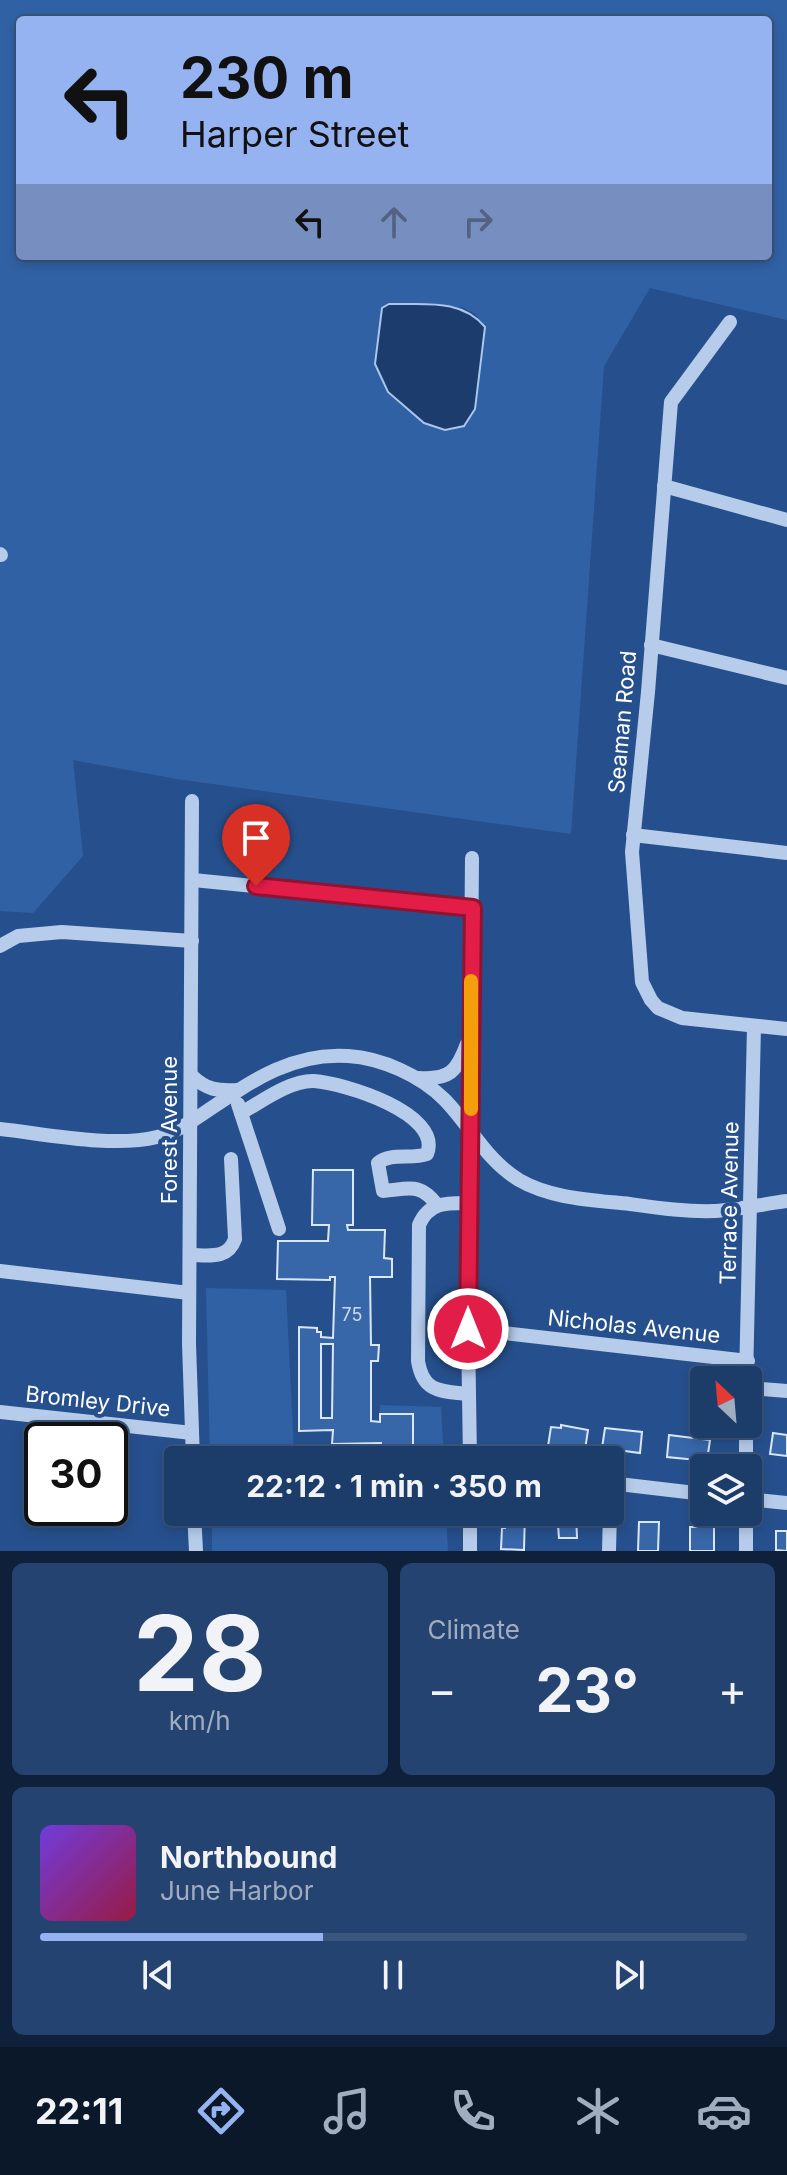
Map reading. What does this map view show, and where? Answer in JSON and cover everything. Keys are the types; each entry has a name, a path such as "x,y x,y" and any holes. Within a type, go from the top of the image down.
{"street":[{"name":"Seaman Road","path":"730,322 671,402 632,852 640,976 651,1000 667,1014 787,1029"},
{"path":"664,486 787,520"},
{"path":"651,645 787,678"},
{"name":"Forest Avenue","path":"192,801 189,1293 192,1446"},
{"path":"633,835 787,853"},
{"path":"470,1446 472,858"},
{"path":"193,880 473,908"},
{"path":"0,946 18,936 62,932 192,941"},
{"name":"Terrace Avenue","path":"747,1366 754,1026"},
{"path":"415,1078 434,1079 450,1074 460,1063 470,1036"},
{"path":"0,1129 122,1142 158,1137 191,1121 277,1067 312,1057 349,1056 399,1070 415,1078 447,1102 495,1163 538,1190 688,1211 787,1201"},
{"path":"192,1076 203,1086 216,1091 236,1091"},
{"path":"241,1113 298,1083 346,1087 374,1096 403,1111 417,1123 426,1134 430,1146 427,1154 418,1157 383,1158 378,1163 383,1191 417,1188 426,1192 437,1205"},
{"path":"236,1091 279,1229"},
{"path":"190,1255 217,1255 227,1253 232,1247 235,1239 231,1159"},
{"path":"469,1203 437,1205 423,1215 419,1225 420,1373 427,1384 438,1390 469,1394"},
{"path":"0,1271 189,1293"},
{"name":"Nicholas Avenue","path":"468,1329 748,1361"},
{"path":"762,1389 787,1391"},
{"name":"Bromley Drive","path":"0,1412 192,1433"},
{"path":"624,1485 690,1492"},
{"path":"762,1500 787,1503"},
{"path":"195,1526 196,1551"},
{"path":"470,1526 470,1551"},
{"path":"609,1551 610,1526"},
{"path":"746,1526 746,1551"}],"shaded area":[{"path":"0,0 787,0 787,320 650,288 604,366 571,834 177,779 73,760 83,856 33,913 0,911","holes":["462,307 475,314 485,327 475,409 375,364 380,332"]},
{"path":"389,304 453,307 465,311 485,327 475,409 464,426 445,430 424,423 388,392 375,364 382,308"},
{"path":"206,1288 286,1290 294,1446 210,1446"},
{"path":"380,1405 441,1407 443,1446 378,1446"},
{"path":"212,1526 447,1526 448,1551 212,1551"}],"building":[{"path":"313,1170 353,1170 353,1225 347,1225 348,1230 385,1230 384,1258 392,1259 392,1277 370,1277 371,1345 379,1345 378,1361 371,1361 371,1421 380,1422 380,1414 413,1414 413,1446 332,1444 333,1430 299,1431 299,1327 317,1328 321,1337 333,1338 335,1277 330,1277 330,1280 277,1279 278,1241 328,1241 329,1225 312,1225","holes":["321,1344 333,1344 332,1418 321,1418"]},
{"path":"561,1425 588,1430 586,1446 548,1446 551,1427 561,1428"},
{"path":"605,1428 642,1432 640,1453 624,1451 624,1446 602,1446"},
{"path":"773,1433 787,1435 787,1456 770,1454"},
{"path":"669,1435 710,1440 708,1454 690,1454 690,1459 667,1457"},
{"path":"639,1522 659,1522 658,1551 638,1551"},
{"path":"525,1526 524,1550 501,1549 502,1528"},
{"path":"558,1526 577,1526 577,1538 559,1538"},
{"path":"690,1527 714,1527 714,1551 690,1551"},
{"path":"776,1531 787,1531 787,1551 776,1550"}],"slow traffic":[{"path":"471,981 471,1109"}],"route":[{"path":"256,886 473,908 468,1329"}]}
